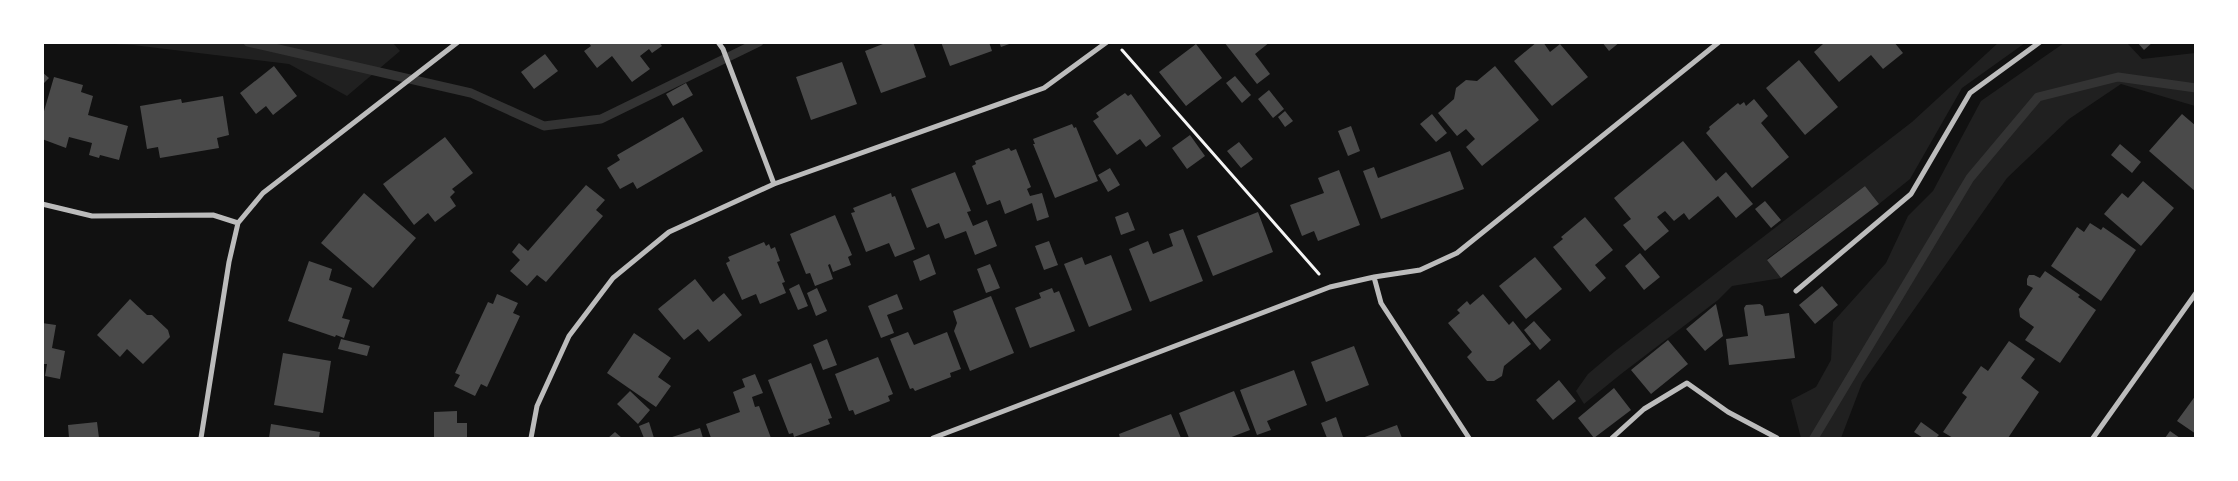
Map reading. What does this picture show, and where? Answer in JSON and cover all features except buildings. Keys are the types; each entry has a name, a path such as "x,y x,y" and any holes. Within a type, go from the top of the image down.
{"street":[{"path":"201,438 229,262 238,223 263,193 458,42"},
{"path":"718,42 723,49 774,184"},
{"path":"531,438 537,406 569,336 613,278 669,232 774,184 1044,88 1107,42"},
{"path":"933,438 1330,287 1374,277 1420,270 1457,253 1720,42"},
{"path":"1796,291 1911,194 1970,93 2040,42"},
{"path":"42,204 92,216 213,215 238,223"},
{"path":"1374,277 1381,303 1469,438"},
{"path":"2093,438 2196,293"},
{"path":"1612,438 1644,410 1687,383 1728,412 1777,438"}],"path":[{"path":"1121,50 1330,287"}],"shaded area":[{"path":"95,43 393,43 400,51 347,96 289,64 133,45"},
{"path":"1998,43 2025,43 1962,88 1910,179 1879,204 1865,186 1767,259 1781,278 1732,286 1718,300 1584,404 1576,391 1588,374 1912,122"},
{"path":"2064,43 2127,43 2142,59 2195,53 2195,106 2121,84 2069,119 2007,178 1862,383 1841,438 1801,438 1791,400 1816,387 1831,360 1833,322 1886,263 1908,216 1933,191 1981,101"}],"waterway":[{"path":"248,42 471,93 544,126 601,119 759,42"},
{"path":"1814,438 1970,178 2038,97 2118,77 2196,88"}]}
